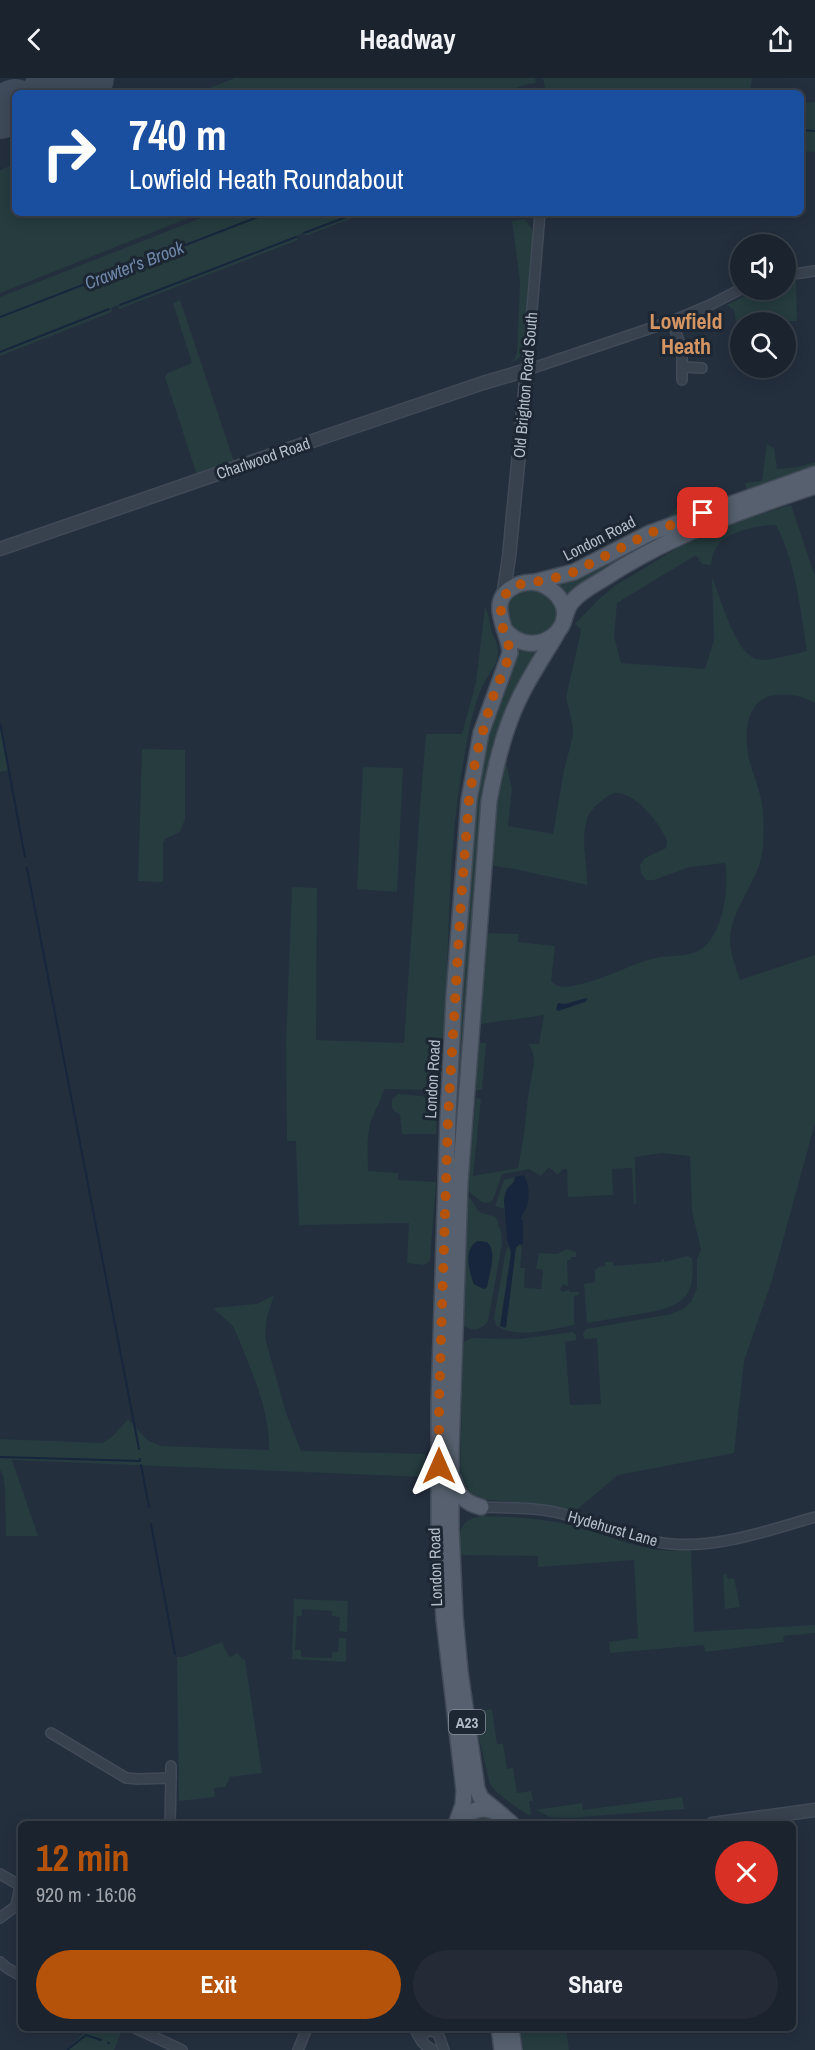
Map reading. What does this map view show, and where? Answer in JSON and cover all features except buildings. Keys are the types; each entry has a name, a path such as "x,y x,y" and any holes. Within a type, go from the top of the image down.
{"main road":[{"name":"London Road","path":"534,582 574,572 650,533 815,474"},
{"path":"564,621 563,607 557,596 547,587 534,582 513,587 502,601 500,617 504,628 517,640 529,644 545,641 556,635 564,621 570,605 586,590 635,559 714,521 815,486"},
{"name":"London Road","path":"458,1821 463,1802 464,1785 444,1619 439,1518 439,1403 448,1118 454,996 469,800 484,723 510,654 504,628"},
{"name":"London Road","path":"509,1821 481,1798 476,1785 460,1672 454,1606 451,1453 460,1180 487,817 498,759 510,720 534,670 556,635"},
{"path":"451,1453 454,1480 458,1492 467,1502 481,1507"},
{"path":"451,1529 461,1513 481,1507"},
{"path":"461,1821 481,1809 492,1810 509,1821"},
{"path":"499,2031 502,2050"},
{"path":"511,2031 514,2050"}],"street":[{"name":"Old Brighton Road South","path":"502,601 509,557 540,216"},
{"path":"796,274 815,271"},
{"path":"527,370 672,321 730,295"},
{"path":"672,321 682,347 682,380"},
{"path":"683,367 702,368"},
{"name":"Charlwood Road","path":"0,549 461,390 527,370"},
{"path":"509,557 514,572 534,582"},
{"name":"Hydehurst Lane","path":"481,1507 539,1510 563,1514 634,1538 675,1544 730,1540 815,1517"},
{"path":"51,1733 126,1778 171,1778"},
{"path":"170,1821 171,1766"},
{"path":"734,1821 815,1810"},
{"path":"0,1874 18,1884"},
{"path":"0,1918 16,1906 18,1898"},
{"path":"0,1962 18,1974"},
{"path":"141,2031 182,2050"},
{"path":"298,2050 306,2031"},
{"path":"416,2031 428,2046"},
{"path":"427,2031 423,2034 428,2046"},
{"path":"434,2031 440,2037 444,2050"},
{"path":"428,2046 438,2045 440,2037"}],"green space":[{"path":"235,78 535,78 536,83 511,90 205,90"},
{"path":"543,78 752,78 750,90 545,90"},
{"path":"815,102 815,152 804,151 804,103"},
{"path":"12,165 12,216 193,216 0,293 0,170"},
{"path":"206,216 358,216 308,235 303,233 296,236 298,240 119,309 118,305 111,308 112,312 0,356 0,297"},
{"path":"525,219 534,235 523,349 519,358 510,364 517,353 520,281 512,221"},
{"path":"796,280 797,321 796,312 734,312 727,305 737,300 796,300"},
{"path":"180,300 234,462 197,475 165,377 168,373 192,363 173,303"},
{"path":"767,444 774,448 777,469 799,467 815,462 815,470 670,521 668,515 676,508 679,507 681,512 747,489 745,483 762,481"},
{"path":"791,505 815,577 815,703 790,695 780,694 766,698 753,709 747,726 748,754 762,804 763,845 758,869 735,916 730,940 740,980 815,955 815,1123 772,1280 744,1361 734,1453 618,1475 574,1512 547,1506 471,1498 460,1484 463,1345 465,1341 472,1338 519,1339 573,1332 576,1340 565,1342 570,1405 601,1404 597,1338 584,1339 583,1333 586,1329 671,1314 683,1309 691,1302 697,1288 697,1259 701,1250 692,1211 690,1156 662,1153 635,1157 636,1204 634,1204 632,1168 612,1169 613,1195 568,1197 567,1169 563,1169 558,1175 549,1167 541,1176 529,1169 502,1174 493,1200 489,1203 482,1202 467,1190 476,1098 481,1099 473,1176 518,1168 534,1063 529,1044 539,1044 544,1015 481,1024 484,933 519,934 518,942 555,946 551,981 563,987 583,984 638,963 701,950 717,929 724,907 725,863 689,867 654,880 646,880 641,873 640,865 645,858 666,848 667,840 647,811 625,795 615,793 609,796 594,807 588,817 584,836 587,885 491,865 500,779 505,758 512,789 508,826 553,834 564,770 573,735 566,697 581,631 575,624 616,585 691,540 738,521","holes":["776,525 783,540 796,586 807,651 767,659 756,659 748,655 735,635 712,577 714,640 705,669 621,663 614,637 617,603 696,555 702,564 711,565 713,554 719,544 733,534 760,526"]},
{"path":"694,523 569,600 554,583"},
{"path":"537,588 555,601 557,614 553,626 539,638 516,633 507,609 509,603 519,593"},
{"path":"485,607 498,647 498,654 475,707 458,794 451,877 441,1086 435,1090 384,1089 368,1133 368,1171 398,1173 398,1180 436,1182 430,1259 424,1265 407,1263 409,1223 299,1225 296,1141 287,1141 286,1045 292,887 317,888 316,1040 404,1043 426,734 462,734 476,682"},
{"path":"515,648 538,651 492,765 447,1296 467,873 484,743"},
{"path":"0,724 9,770 0,772"},
{"path":"142,749 185,750 185,819 180,832 165,839 163,843 163,882 138,881"},
{"path":"363,767 403,768 397,892 357,889"},
{"path":"479,1043 486,1043 482,1090 476,1090"},
{"path":"398,1094 422,1096 435,1102 437,1105 436,1134 402,1134 400,1114 392,1108 392,1099"},
{"path":"515,1177 506,1191 505,1209 495,1206 504,1180"},
{"path":"465,1195 470,1198 479,1212 496,1217 502,1244 488,1321 477,1329 464,1326","holes":["477,1241 492,1258 487,1287 484,1289 474,1284 469,1267 470,1250"]},
{"path":"510,1245 522,1246 520,1268 525,1268 524,1288 541,1289 543,1270 536,1269 539,1253 557,1254 567,1249 576,1252 576,1257 567,1260 568,1286 563,1284 560,1289 562,1292 569,1290 579,1292 579,1295 574,1296 574,1325 523,1333 513,1332 496,1325 494,1318 506,1250"},
{"path":"688,1256 692,1258 693,1273 691,1284 682,1300 652,1312 587,1323 584,1284 595,1282 595,1269 605,1266 605,1262 613,1262 614,1266 662,1262 662,1258 665,1262"},
{"path":"274,1295 267,1317 265,1338 286,1413 301,1451 425,1454 425,1477 12,1460 38,1536 6,1536 5,1488 0,1470 0,1439 103,1443 114,1435 128,1419 147,1440 161,1446 269,1450 267,1421 249,1364 233,1326 213,1308 257,1304"},
{"path":"482,1516 551,1521 645,1548 691,1550 694,1632 815,1625 815,1633 783,1636 784,1642 705,1652 704,1645 610,1653 609,1642 638,1638 634,1560 538,1567 538,1556 459,1555 461,1529 468,1521"},
{"path":"726,1574 728,1579 734,1578 740,1607 725,1609 723,1575"},
{"path":"294,1599 348,1601 347,1632 339,1631 340,1617 332,1616 332,1611 302,1609 302,1616 297,1616 295,1650 301,1650 301,1657 332,1658 332,1652 338,1652 339,1638 346,1638 346,1662 292,1659"},
{"path":"222,1642 229,1657 238,1653 245,1660 262,1773 230,1777 225,1787 214,1788 215,1797 179,1801 177,1657 183,1657"},
{"path":"492,1709 497,1744 503,1744 507,1769 513,1768 517,1793 531,1791 533,1801 529,1801 531,1815 508,1801 490,1784 473,1712"},
{"path":"682,1797 684,1809 569,1818 550,1817 535,1810 582,1803 583,1810"},
{"path":"490,1816 498,1821 473,1821 479,1817"},
{"path":"86,2031 118,2031 121,2033 114,2050 66,2050"},
{"path":"520,2031 566,2031 569,2050 523,2050"}],"water":[{"path":"588,999 585,1002 558,1011 556,1009 558,1003 565,1004"},
{"path":"524,1175 528,1186 528,1198 521,1220 523,1220 523,1244 519,1244 516,1248 506,1328 500,1326 511,1253 507,1239 504,1199 515,1177"},
{"path":"478,1241 487,1242 492,1251 491,1269 487,1287 484,1289 474,1284 468,1260 470,1249"}],"waterway":[{"name":"Crawter's Brook","path":"804,130 815,131"},
{"name":"Crawter's Brook","path":"0,317 260,216"},
{"path":"304,233 349,216"},
{"path":"120,305 296,237"},
{"path":"0,352 109,309"},
{"path":"0,723 25,857"},
{"path":"27,868 139,1449"},
{"path":"0,1457 140,1461 140,1459"},
{"path":"141,1465 149,1507"},
{"path":"151,1524 175,1654"},
{"path":"67,2050 86,2035 101,2040"}],"taxiway":[{"path":"77,82 84,78"}],"runway":[{"path":"57,90 87,78"},
{"path":"0,112 12,107"}],"district":[{"name":"Lowfield Heath","path":"686,334"}],"route":[{"path":"439,1466 443,1272 454,996 469,800 476,756 484,723 510,654 500,620 502,601 513,587 574,572 650,533 703,513"}]}
